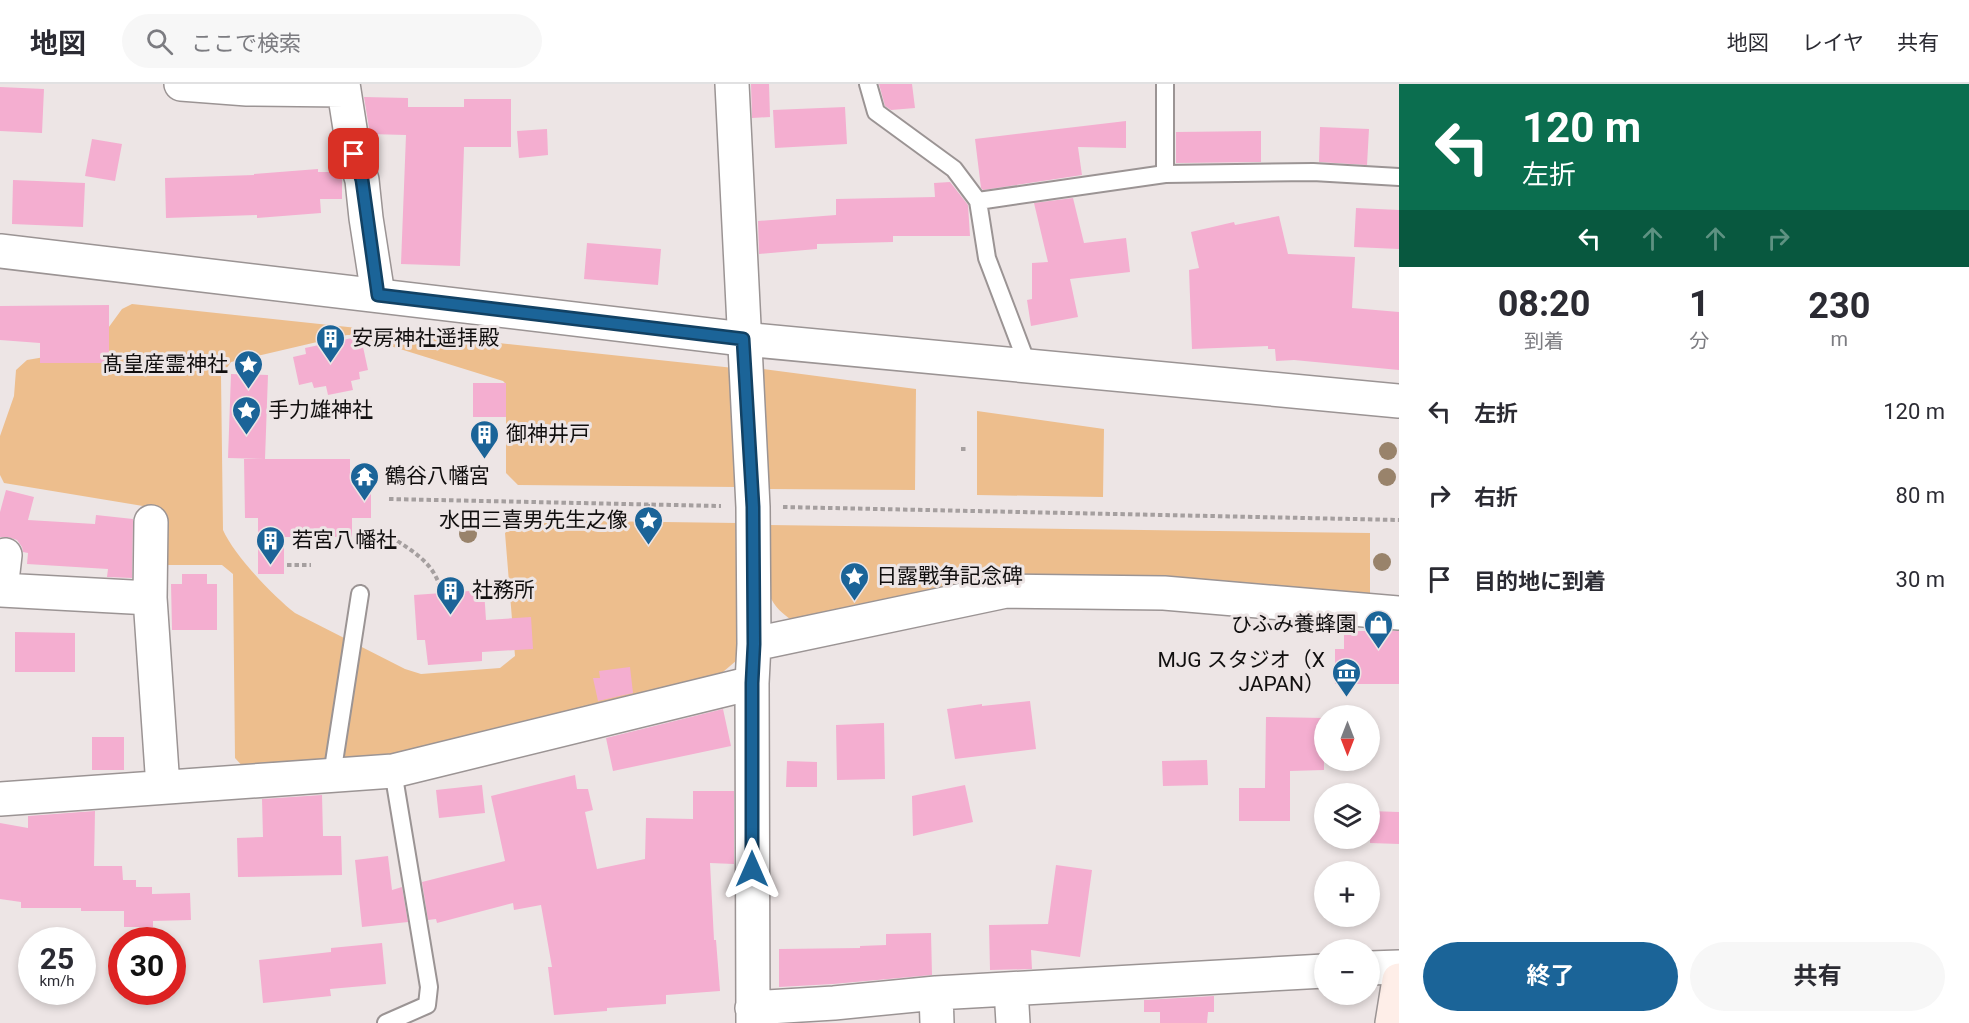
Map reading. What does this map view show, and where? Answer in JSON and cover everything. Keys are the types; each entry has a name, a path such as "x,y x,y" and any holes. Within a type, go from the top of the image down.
{"street":[{"path":"181,84 247,89 344,87 354,154 362,180 378,295"},
{"path":"732,84 753,507 752,1016 834,1003 936,1008 1011,989 1314,972"},
{"path":"0,251 743,339 1399,401"},
{"path":"151,522 150,598 163,787"},
{"path":"5,555 1,590 150,598"},
{"path":"754,644 1006,591 1164,592 1399,613"},
{"path":"0,799 393,771 752,683"},
{"path":"1380,977 1397,991"},
{"path":"1011,989 1013,1023"}],"lane":[{"path":"868,84 876,112 954,169 978,201 987,258 1028,366"},
{"path":"1165,84 1165,174"},
{"path":"978,201 1165,174 1313,172 1399,177"},
{"path":"332,776 360,594"},
{"path":"386,1023 427,1005 429,987 393,771"}],"path":[{"path":"961,449 968,449"},
{"path":"389,499 1399,520"},
{"path":"648,504 648,541"},
{"path":"391,537 418,554 435,572 439,584"},
{"path":"287,565 311,565"}],"shaded area":[{"path":"132,304 734,368 737,487 518,485 506,473 506,384 503,381 355,335 231,362 221,376 223,530 236,551 255,574 295,613 405,669 421,674 500,668 515,656 505,533 520,520 737,523 743,655 704,688 394,764 247,771 235,758 233,574 222,565 167,565 149,507 4,483 0,475 0,436 14,396 16,370 27,360 80,351 98,342 122,309"},
{"path":"763,369 916,389 915,490 768,489"},
{"path":"977,411 1104,429 1103,497 977,495"},
{"path":"768,525 1370,533 1370,598 1167,578 794,622 779,610 769,594"}],"building":[{"path":"751,84 769,84 770,117 752,118"},
{"path":"879,84 912,84 915,108 891,110 885,106"},
{"path":"0,87 44,89 42,133 0,131"},
{"path":"364,97 408,98 408,107 464,107 464,99 511,99 511,147 464,147 460,266 401,264 406,135 370,134"},
{"path":"845,107 847,144 775,148 773,110"},
{"path":"1126,121 1126,148 1078,147 1082,175 983,190 981,188 975,139"},
{"path":"1320,127 1369,129 1367,165 1319,162"},
{"path":"547,129 548,155 519,158 517,131"},
{"path":"1261,131 1261,162 1176,163 1176,132"},
{"path":"92,139 122,144 115,181 85,176"},
{"path":"318,169 318,172 340,172 342,180 342,199 320,199 321,213 257,218 257,215 166,218 165,178 254,175"},
{"path":"13,180 85,183 83,227 12,224"},
{"path":"950,182 968,205 970,236 893,236 893,242 817,244 817,249 759,254 758,221 836,215 836,199 935,197 934,183"},
{"path":"1073,198 1084,243 1126,238 1130,272 1070,279 1078,317 1031,326 1027,300 1032,299 1032,263 1048,262 1034,203"},
{"path":"1356,208 1399,210 1399,249 1354,247"},
{"path":"1279,216 1288,254 1355,257 1352,308 1399,312 1399,370 1294,360 1276,361 1275,349 1268,349 1268,346 1192,349 1189,270 1199,268 1191,232 1234,222 1235,225"},
{"path":"587,243 661,249 658,285 584,279"},
{"path":"109,305 109,363 40,363 40,343 0,340 0,306"},
{"name":"安房神社遥拝殿","path":"352,338 353,344 362,342 368,370 359,372 360,379 351,381 353,390 328,395 326,386 314,388 312,382 299,385 293,357 306,354 305,348"},
{"path":"231,374 268,375 265,459 228,458"},
{"path":"473,383 506,383 506,417 473,417"},
{"path":"244,459 350,459 350,477 371,477 371,518 352,518 352,537 284,537 284,574 258,574 258,518 245,518"},
{"path":"6,490 34,497 28,520 95,524 96,515 133,519 132,578 107,577 108,569 27,564 28,553 23,552 17,540 0,537 0,512"},
{"path":"182,574 207,574 207,584 217,584 217,630 172,630 171,584 182,584"},
{"name":"社務所","path":"484,590 486,620 531,617 533,649 482,652 482,661 428,665 425,640 417,640 414,595"},
{"path":"1344,631 1399,631 1399,684 1335,684 1335,649 1344,649"},
{"path":"15,632 75,633 75,672 15,672"},
{"path":"630,667 633,693 598,701 593,678 600,678 599,671"},
{"path":"1030,701 1036,749 955,759 947,709"},
{"path":"723,709 731,746 613,771 606,738"},
{"path":"1266,717 1314,718 1314,770 1290,771 1290,821 1239,821 1239,788 1265,788"},
{"path":"884,723 885,779 837,780 836,725"},
{"path":"92,737 124,737 124,770 92,770"},
{"path":"1207,760 1208,785 1163,786 1162,761"},
{"path":"787,761 817,762 817,787 786,787"},
{"path":"575,775 577,789 588,789 593,810 585,812 597,869 645,859 646,818 693,819 693,791 734,791 734,864 710,863 714,940 716,940 720,991 666,995 666,1004 554,1015 548,967 552,967 541,905 514,910 513,903 437,923 436,919 428,920 422,882 505,861 491,796"},
{"path":"482,785 485,813 439,818 436,790"},
{"path":"965,785 973,822 913,836 912,796"},
{"path":"322,795 323,836 341,836 342,875 238,877 237,838 263,837 262,799"},
{"path":"95,811 94,866 122,866 123,880 136,880 136,887 152,887 152,894 190,893 191,920 153,921 153,927 124,927 124,911 21,908 21,902 0,899 0,823 28,828 28,816"},
{"path":"1380,811 1399,812 1399,844 1380,843"},
{"path":"388,856 392,890 402,887 408,922 362,927 355,860"},
{"path":"1056,865 1092,870 1080,957 1031,950 1032,969 990,970 989,925 1048,924"},
{"path":"931,933 932,975 779,987 779,949 860,948 860,946 886,945 886,934"},
{"path":"382,943 386,984 330,989 331,996 263,1003 259,960 331,952 331,948"},
{"path":"1214,996 1214,1012 1208,1012 1207,1023 1160,1023 1160,1012 1144,1012 1144,1000"}],"place":[{"name":"安房神社遥拝殿","path":"331,364"},
{"name":"髙皇産霊神社","path":"249,390"},
{"name":"手力雄神社","path":"247,436"},
{"name":"御神井戸","path":"485,460"},
{"name":"鶴谷八幡宮","path":"364,502"},
{"name":"水田三喜男先生之像","path":"649,546"},
{"name":"若宮八幡社","path":"271,566"},
{"name":"日露戰争記念碑","path":"855,602"},
{"name":"社務所","path":"451,616"},
{"name":"ひふみ養蜂園","path":"1378,650"},
{"name":"MJG スタジオ（X JAPAN）","path":"1346,698"}],"route":[{"path":"354,154 362,180 378,295 743,339 753,507 752,869"}]}
